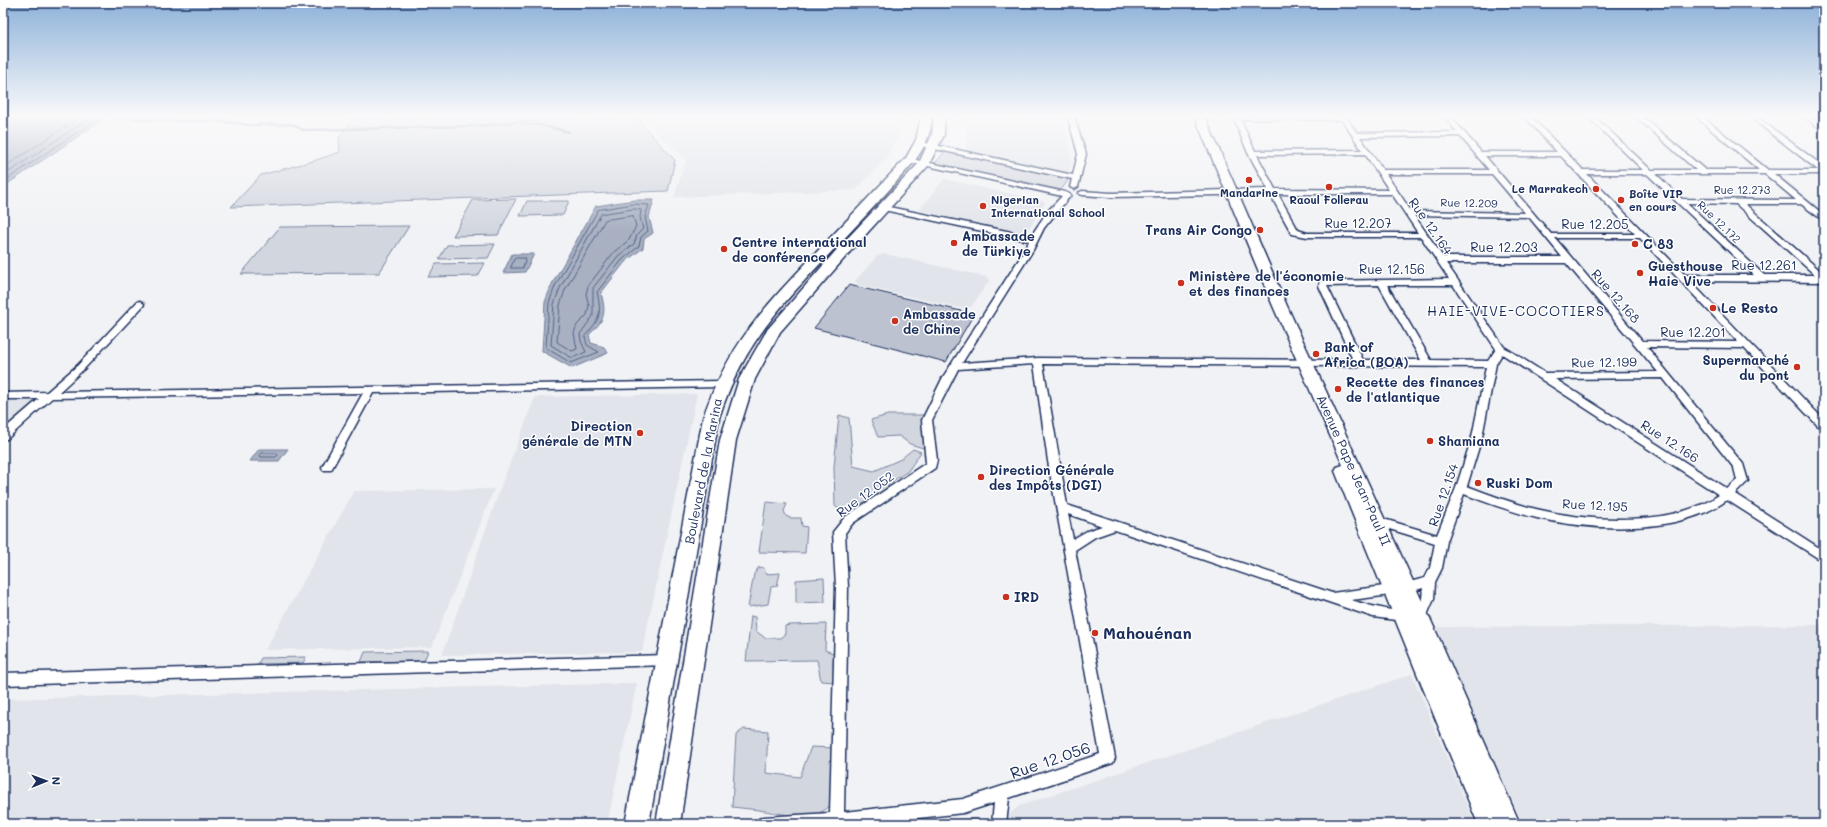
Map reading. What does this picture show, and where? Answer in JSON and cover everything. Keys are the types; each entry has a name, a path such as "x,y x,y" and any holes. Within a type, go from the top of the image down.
{"main road":[{"name":"Boulevard de la Marina","path":"668,824 728,440 740,396 756,362 774,330 844,250 884,208 921,156"},
{"name":"Avenue Pape Jean-Paul II","path":"1210,156 1228,191"},
{"name":"Avenue Pape Jean-Paul II","path":"1215,156 1228,191 1301,363 1410,615 1490,824"},
{"name":"Boulevard de la Marina","path":"637,824 711,418 722,384 750,336 774,304 917,162"},
{"name":"Avenue Pape Jean-Paul II","path":"1301,363 1377,521 1399,589"},
{"name":"Avenue Pape Jean-Paul II","path":"1410,615 1508,824"}],"street":[{"path":"976,156 1077,178"},
{"path":"1074,187 1082,156"},
{"path":"1254,156 1272,192"},
{"name":"Rue 12.164","path":"1369,156 1501,349"},
{"name":"Rue 12.168","path":"1480,156 1666,375 1739,467 1743,481 1728,495"},
{"path":"1565,156 1824,426"},
{"name":"Rue 12.172","path":"1632,156 1762,278"},
{"path":"1684,156 1702,171"},
{"path":"1746,156 1824,219"},
{"path":"1804,156 1824,171"},
{"path":"917,162 1055,193 1078,196 1082,193 1111,195 1228,191 1393,192"},
{"path":"1581,172 1824,171"},
{"path":"1380,172 1494,172"},
{"path":"1066,194 1063,192 1065,188 1074,187 1080,189 1082,193"},
{"name":"Rue 12.207","path":"1272,192 1295,232 1307,235 1422,235"},
{"path":"955,366 1029,250 1033,239 1050,213 1066,194"},
{"name":"Rue 12.273","path":"1681,201 1803,202"},
{"path":"1737,201 1823,278"},
{"path":"884,208 1033,239"},
{"name":"Rue 12.209","path":"1408,213 1530,214"},
{"name":"Rue 12.205","path":"1548,236 1642,236"},
{"name":"Rue 12.203","path":"1440,260 1568,260"},
{"name":"Rue 12.261","path":"1682,278 1823,278"},
{"path":"1381,282 1428,364"},
{"name":"Rue 12.156","path":"1360,364 1323,286 1323,283 1455,282"},
{"path":"3,436 46,395 81,366 140,304"},
{"name":"Rue 12.201","path":"1640,344 1746,345"},
{"name":"Rue 12.154","path":"1410,615 1423,611 1428,599 1429,582 1436,568 1441,541 1461,488 1477,437 1491,364 1501,349"},
{"name":"Rue 12.166","path":"1501,349 1824,557"},
{"path":"1038,361 1070,548 1083,538 1096,531 1115,526"},
{"path":"955,366 1038,361 1491,364"},
{"name":"Rue 12.052","path":"837,820 842,587 839,532 849,520 931,465 932,460 927,420 955,366"},
{"name":"Rue 12.199","path":"1542,376 1666,375"},
{"path":"3,396 722,384"},
{"path":"327,467 370,390"},
{"name":"Rue 12.195","path":"1461,488 1495,501 1546,516 1566,519 1628,522 1670,518 1701,510 1728,495"},
{"path":"1062,508 1373,612 1410,615"},
{"path":"1377,521 1441,541"},
{"name":"Rue 12.056","path":"764,824 837,820 854,821 963,806 1108,758 1070,548"},
{"path":"1332,598 1399,589 1429,582"},
{"path":"3,678 668,660"},
{"path":"999,824 1002,794"}],"shaded area":[{"path":"329,156 671,156 675,160 668,191 231,207 261,175"},
{"path":"682,156 887,156 856,190 674,197 686,159"},
{"path":"942,156 966,156 1069,179 1059,193 934,164"},
{"path":"988,156 1071,156 1073,164 1066,175"},
{"name":"Nigerian International School","path":"944,179 1046,202 1024,235 919,210"},
{"path":"516,199 498,235 453,236 473,200"},
{"path":"527,201 569,201 563,215 520,216"},
{"path":"409,226 379,273 241,274 280,227"},
{"path":"495,244 488,258 439,259 447,245"},
{"path":"885,254 987,277 989,281 971,307 965,309 858,285 855,281 877,256"},
{"path":"485,263 478,276 428,277 436,264"},
{"path":"697,394 642,652 442,655 500,489 535,397"},
{"path":"3,399 39,399 3,429"},
{"path":"839,415 849,418 853,466 874,471 901,459 913,449 921,452 908,471 890,483 881,496 841,511 835,506 834,467"},
{"path":"888,415 924,415 925,441 923,448 910,444 899,436 878,437 871,420"},
{"path":"494,489 432,647 265,650 354,491"},
{"path":"766,502 787,504 784,511 786,516 790,518 801,518 802,526 807,527 805,553 759,552"},
{"path":"759,567 764,568 766,574 780,573 777,586 771,587 768,604 748,607 754,574"},
{"path":"824,578 825,602 796,603 796,580"},
{"path":"751,616 755,617 756,631 765,638 780,638 785,634 785,626 826,624 825,650 835,654 836,682 821,681 817,660 746,661"},
{"path":"1824,625 1824,824 1523,824 1432,627"},
{"path":"428,651 424,661 361,662 365,652"},
{"path":"306,657 303,663 258,664 261,658"},
{"path":"1412,674 1475,824 1006,824 1010,814 1019,806"},
{"path":"637,683 607,824 3,824 3,699"},
{"path":"744,729 768,731 766,773 800,777 811,747 835,748 834,796 828,808 820,813 800,816 732,807 736,735"},
{"path":"977,819 981,824 867,824 870,822"}],"water":[{"path":"3,156 50,156 3,187"},
{"path":"634,200 654,200 649,217 653,233 644,239 643,248 625,262 601,293 604,307 603,317 589,335 591,343 604,347 608,353 572,368 542,351 545,302 552,284 596,206"},
{"path":"512,254 534,254 525,272 503,273"},
{"path":"259,449 288,449 279,461 250,461"}],"building":[{"name":"Ambassade de Chine","path":"849,285 974,314 946,362 814,328"}],"place":[{"name":"Mandarine","path":"1249,180"},
{"name":"Raoul Follerau","path":"1329,187"},
{"name":"Le Marrakech","path":"1596,189"},
{"name":"Boîte VIP en cours","path":"1621,200"},
{"name":"Nigerian International School","path":"983,206"},
{"name":"Trans Air Congo","path":"1260,230"},
{"name":"Ambassade de Türkiye","path":"954,243"},
{"name":"C 83","path":"1635,244"},
{"name":"Centre international de conférence","path":"724,249"},
{"name":"Guesthouse Haie Vive","path":"1640,273"},
{"name":"Ministère de l'économie et des finances","path":"1181,283"},
{"name":"Le Resto","path":"1713,308"},
{"name":"Ambassade de Chine","path":"895,321"},
{"name":"Bank of Africa (BOA)","path":"1316,354"},
{"name":"Supermarché du pont","path":"1797,367"},
{"name":"Recette des finances de l'atlantique","path":"1338,389"},
{"name":"Direction générale de MTN","path":"640,433"},
{"name":"Shamiana","path":"1430,441"},
{"name":"Direction Générale des Impôts (DGI)","path":"981,477"},
{"name":"Ruski Dom","path":"1478,483"},
{"name":"IRD","path":"1006,597"},
{"name":"Mahouénan","path":"1095,633"}],"district":[{"name":"HAIE-VIVE-COCOTIERS","path":"1516,311"}]}
